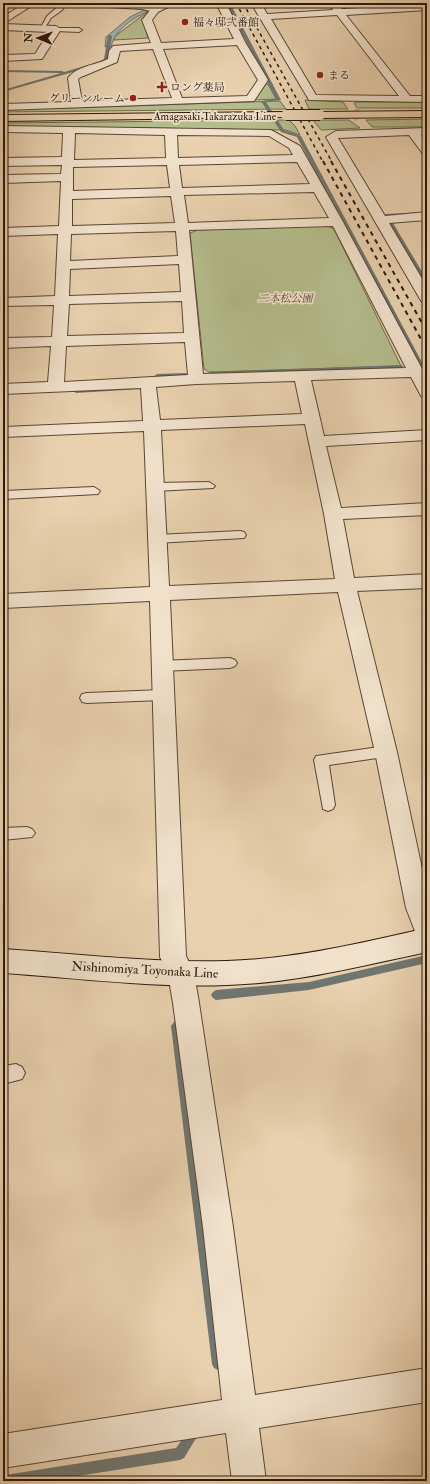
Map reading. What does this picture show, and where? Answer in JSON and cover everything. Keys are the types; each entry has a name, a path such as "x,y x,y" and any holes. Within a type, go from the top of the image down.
{"main road":[{"name":"Amagasaki Takarazuka Line","path":"3,118 427,114"}],"street":[{"path":"4,18 31,3"},
{"path":"171,3 153,10 147,20 178,101"},
{"path":"3,108 77,105 123,100 178,101 250,99 263,80 240,42 221,3"},
{"path":"256,3 313,98 427,98"},
{"path":"332,3 406,98"},
{"path":"264,17 423,8"},
{"path":"3,27 56,29 38,57 3,58"},
{"path":"77,105 72,78 113,60 114,51 117,48 240,42"},
{"path":"369,87 376,98"},
{"path":"347,98 354,110"},
{"path":"361,121 368,133"},
{"path":"3,129 271,133 294,146 337,222 427,393"},
{"path":"56,387 62,300 69,130"},
{"path":"427,131 336,134 332,137 427,299"},
{"path":"171,132 172,161 182,226 196,379"},
{"path":"412,132 427,152"},
{"path":"3,162 172,161 300,158"},
{"path":"3,179 67,177"},
{"path":"67,195 317,188"},
{"path":"382,220 427,216"},
{"path":"3,232 337,222"},
{"path":"63,264 185,260"},
{"path":"3,302 189,296"},
{"path":"3,343 193,336"},
{"path":"3,389 148,383 196,379 416,372"},
{"path":"302,376 318,441 346,585 386,752 418,908 427,931"},
{"path":"148,383 155,487 173,957 181,974 218,1227 249,1481"},
{"path":"3,432 312,419"},
{"path":"318,441 427,435"},
{"path":"333,514 427,509"},
{"path":"3,601 427,581"},
{"name":"Nishinomiya Toyonaka Line","path":"3,961 181,974 227,973 282,969 332,961 427,940"},
{"path":"3,1451 427,1385"}],"lane":[{"path":"42,28 49,17 59,10 62,5"},
{"path":"110,6 153,10"},
{"path":"56,29 79,30"},
{"path":"155,487 209,486"},
{"path":"3,496 94,491"},
{"path":"156,538 240,535"},
{"path":"161,666 230,664"},
{"path":"87,698 162,695"},
{"path":"328,805 321,760 386,752"},
{"path":"3,834 27,833"}],"green space":[{"path":"149,12 143,21 148,38 114,40 114,37"},
{"path":"266,84 268,84 276,99 255,100"},
{"path":"305,100 343,102 348,109 309,109"},
{"path":"280,101 286,109 3,112 3,110"},
{"path":"427,102 427,108 357,108 354,103"},
{"path":"427,119 427,127 372,127 366,120"},
{"path":"289,120 295,126 300,135 286,130 3,126 3,123"},
{"path":"313,120 349,120 360,128 321,130"},
{"name":"二本松公園","path":"326,225 334,229 401,366 209,372 204,369 190,233 198,230"}],"water":[{"path":"158,3 166,3 149,10 125,25 114,39 111,47 105,47 106,37 130,17"}],"waterway":[{"path":"228,3 279,100 263,101 282,131 299,136 421,366"},
{"path":"3,91 100,63 106,59 110,36"},
{"path":"3,71 62,72"},
{"path":"386,215 427,213"},
{"path":"391,223 427,284"},
{"path":"210,374 401,367"},
{"path":"155,378 157,376 186,375"},
{"path":"76,391 138,388"},
{"path":"216,995 309,986 427,959"},
{"path":"182,1018 176,1026 218,1364"},
{"path":"5,1481 180,1454 192,1435"}],"tunnel":[{"path":"354,110 361,121"}],"railway":[{"path":"236,3 323,162"},
{"path":"243,3 332,162"},
{"path":"323,161 427,350"},
{"path":"331,161 427,332"}],"place":[{"name":"福々邸弐番館","path":"185,22"},
{"name":"まる","path":"320,75"},
{"name":"ロング薬局","path":"162,87"},
{"name":"グリーンルーム","path":"133,98"}]}
